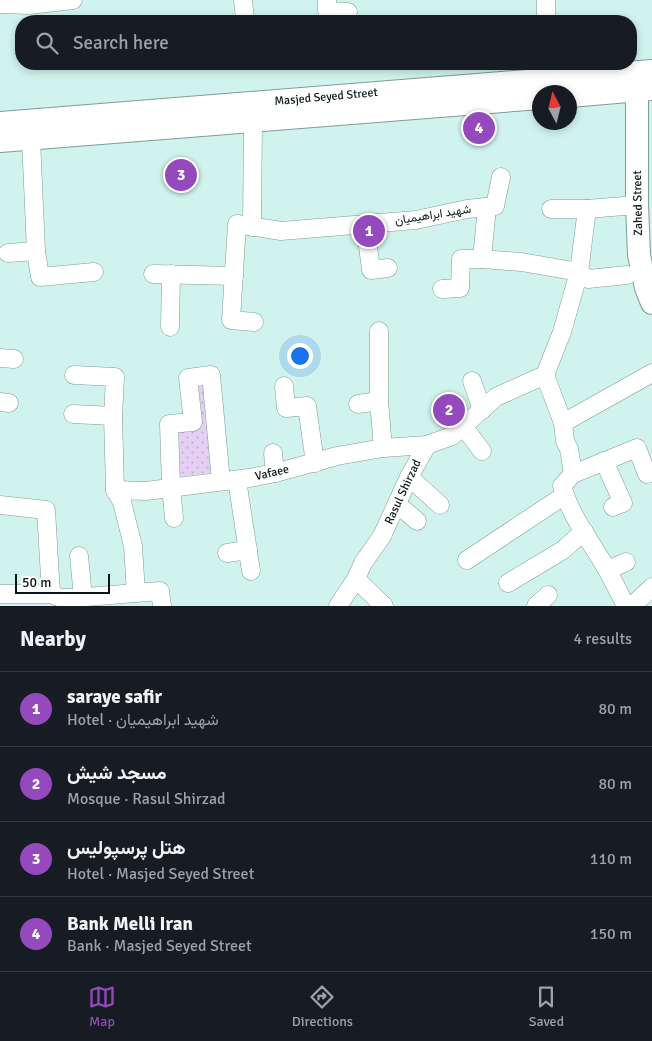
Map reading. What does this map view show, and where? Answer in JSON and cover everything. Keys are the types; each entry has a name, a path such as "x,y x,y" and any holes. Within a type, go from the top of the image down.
{"main road":[{"path":"577,95 645,81"},
{"name":"Masjed Seyed Street","path":"0,123 645,81"},
{"name":"Zahed Street","path":"645,81 637,205 639,255 652,303"},
{"name":"Masjed Seyed Street","path":"0,141 532,99"}],"street":[{"path":"0,4 65,0"},
{"path":"243,0 245,15"},
{"path":"327,0 327,11 348,12"},
{"path":"546,0 546,15"},
{"path":"253,121 252,226 237,224 231,320 254,322"},
{"path":"31,139 36,251 40,277 94,272"},
{"name":"شهید ابراهیمیان","path":"252,226 281,231 370,224 416,220 467,209 495,206 501,177"},
{"path":"551,209 587,209 637,205"},
{"path":"482,259 487,207"},
{"path":"573,474 569,449 556,418 545,375 562,332 579,272 587,209"},
{"path":"370,224 372,236 367,238 371,270 388,268"},
{"path":"8,253 36,251"},
{"path":"442,289 460,288 462,259 521,262 579,272 588,279 627,275"},
{"path":"153,274 234,276"},
{"path":"170,327 171,274"},
{"path":"380,331 379,401 383,448"},
{"path":"556,418 652,373"},
{"path":"74,375 115,377 113,416 115,490 122,502 133,546 136,593"},
{"path":"174,518 169,424 193,422 188,378 211,375 229,481 248,550 251,571"},
{"name":"Rasul Shirzad","path":"338,606 382,536 409,477 427,445 452,436 496,397 545,375"},
{"path":"472,381 482,410"},
{"path":"284,386 286,408 307,406 315,463"},
{"path":"358,404 379,401"},
{"path":"73,414 113,416"},
{"path":"463,426 482,451"},
{"name":"Vafaee","path":"115,490 146,491 229,481 275,473 337,456 383,448 427,445"},
{"path":"626,606 608,570 584,531 562,486 573,474 637,448 647,474 652,472"},
{"path":"273,453 275,473"},
{"path":"604,461 623,503 612,507"},
{"path":"409,477 440,505"},
{"path":"467,560 565,495"},
{"path":"397,504 417,521"},
{"path":"0,505 46,510 52,594"},
{"path":"508,583 563,550 584,531"},
{"path":"227,553 248,550"},
{"path":"77,600 79,556"},
{"path":"608,570 626,562"},
{"path":"356,579 384,606"},
{"path":"632,606 652,587"},
{"path":"0,594 52,594 61,598 77,600 160,591 162,606"}],"shaded area":[{"path":"207,378 218,471 179,477 175,427 198,424 195,379"}],"place":[{"name":"Bank Melli Iran","path":"479,128"},
{"name":"هتل پرسپولیس","path":"181,175"},
{"name":"saraye safir","path":"369,231"},
{"name":"مسجد شیش","path":"449,410"}]}
